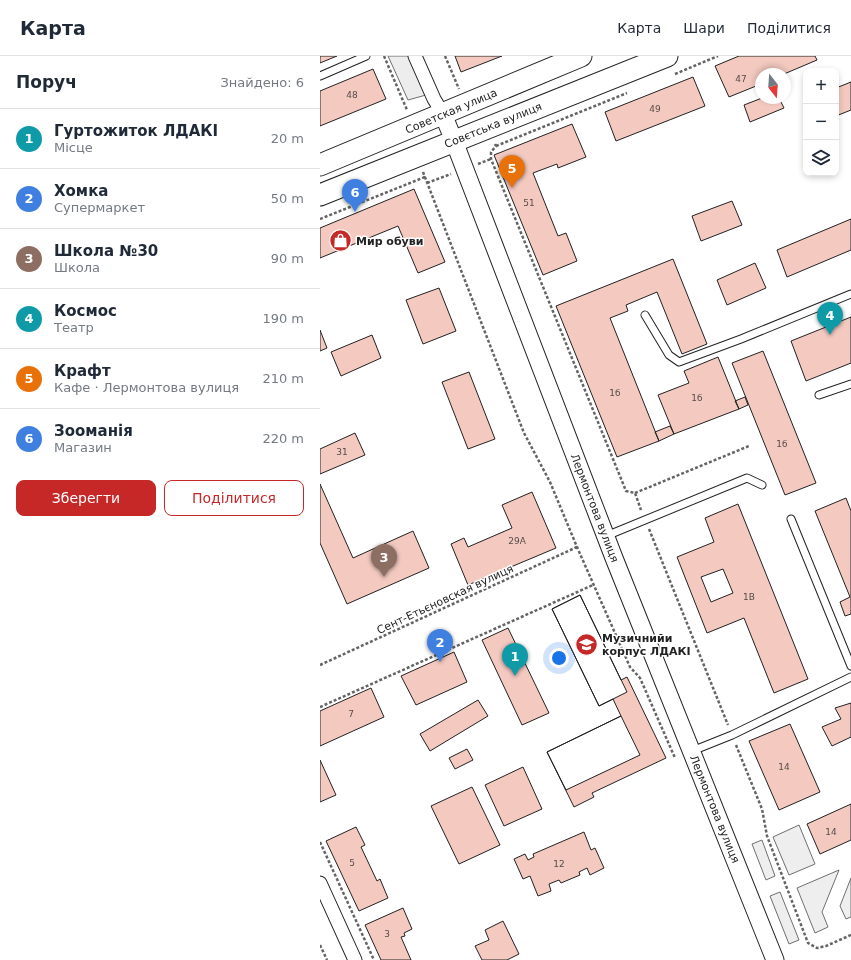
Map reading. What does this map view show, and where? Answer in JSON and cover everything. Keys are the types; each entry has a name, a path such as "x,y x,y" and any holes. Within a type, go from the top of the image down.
{"main road":[{"name":"Советская улица","path":"320,165 581,56"},
{"name":"Совєтська вулиця","path":"320,195 488,127 670,65"}],"street":[{"name":"Лермонтова вулиця","path":"415,56 434,99 443,114 454,141 606,536 776,960"},
{"path":"320,882 356,960"}],"lane":[{"path":"320,76 366,56"},
{"path":"645,314 669,355 679,362 851,294"},
{"path":"819,395 851,384"},
{"path":"606,536 747,478 762,485"},
{"path":"791,519 851,666"},
{"path":"691,751 732,735 851,677"}],"path":[{"path":"384,56 407,111"},
{"path":"446,56 459,89"},
{"path":"670,65 718,56"},
{"path":"629,92 496,146 491,152 491,159 626,491 635,493 748,446"},
{"path":"488,127 496,146"},
{"path":"417,156 524,433 550,482 577,548 630,667 640,678 675,758"},
{"path":"320,219 424,177"},
{"path":"635,493 762,809 767,836 808,943 817,948 826,946 851,935"},
{"name":"Сент-Етьєновская вулиця","path":"320,665 577,548"},
{"path":"320,707 593,585"},
{"path":"320,842 374,960"},
{"path":"320,945 327,960"}],"shaded area":[{"path":"388,56 410,56 426,95 408,100"},
{"path":"799,825 815,864 789,875 773,837"},
{"path":"762,840 775,876 766,880 752,844"},
{"path":"839,870 822,912 828,927 815,933 797,888"},
{"path":"851,878 851,917 846,919 840,906"},
{"path":"780,892 799,940 789,944 770,896"}],"building":[{"path":"320,56 337,56 320,63"},
{"path":"455,56 502,56 461,72"},
{"path":"739,56 815,56 817,60 791,71 791,68 755,68 755,86 729,97 715,66"},
{"path":"373,69 386,99 320,126 320,91"},
{"path":"693,77 705,106 616,141 605,112"},
{"path":"851,82 851,110 839,115 839,104 839,87"},
{"path":"755,101 755,104 782,104 784,108 750,122 744,105"},
{"path":"572,124 586,157 558,168 557,164 533,173 558,236 566,233 577,261 543,275 494,155"},
{"path":"414,189 445,262 418,273 398,226 320,258 320,228"},
{"path":"732,201 742,225 701,241 692,216"},
{"path":"851,219 851,250 787,277 777,250"},
{"path":"673,259 707,344 682,354 657,292 626,305 628,311 610,318 659,441 617,457 556,306"},
{"path":"755,263 766,288 727,305 717,280"},
{"path":"439,288 456,331 423,344 406,300"},
{"path":"851,317 851,363 806,381 791,341"},
{"path":"320,330 327,348 320,351"},
{"path":"372,335 381,358 341,376 331,352"},
{"path":"763,351 816,483 785,495 732,363"},
{"path":"718,357 739,409 674,434 658,395 689,383 684,371"},
{"path":"469,372 495,439 468,449 442,382"},
{"path":"745,397 748,405 739,409 735,401"},
{"path":"670,426 674,434 659,441 655,432"},
{"path":"355,433 365,455 320,474 320,449"},
{"path":"320,484 353,558 413,531 429,568 347,604 320,543"},
{"path":"532,492 556,548 468,585 451,544 464,538 468,547 512,528 502,505"},
{"path":"846,498 851,511 851,614 845,616 840,602 850,597 815,511"},
{"path":"738,504 808,679 774,693 744,618 707,633 677,557 714,542 705,518","holes":["723,569 733,593 711,602 701,577"]},
{"path":"580,595 621,680 627,677 666,758 592,793 594,797 574,807 547,752 621,716 613,699 599,706 552,609"},
{"name":"Музичнийи корпус ЛДАКІ","path":"580,595 627,692 599,706 552,609"},
{"path":"508,628 549,713 522,725 482,640"},
{"path":"454,652 467,682 416,705 401,676"},
{"path":"371,688 384,717 320,746 320,711"},
{"path":"478,700 488,716 430,751 420,734"},
{"path":"851,703 851,737 832,746 822,727 841,719 835,708"},
{"path":"621,716 640,755 566,790 547,752"},
{"path":"790,724 820,792 779,810 749,741"},
{"path":"467,749 473,760 455,769 449,758"},
{"path":"320,760 336,795 320,802"},
{"path":"523,767 542,809 504,826 485,785"},
{"path":"472,787 500,845 459,864 431,806"},
{"path":"851,804 851,840 820,854 807,824"},
{"path":"356,827 365,845 361,847 377,881 380,879 388,898 359,911 326,841"},
{"path":"584,832 591,850 595,848 604,868 590,875 587,868 579,872 580,875 561,883 559,880 549,884 551,891 538,896 530,876 523,879 514,859 525,854 528,860 534,857 533,854"},
{"path":"403,908 412,929 404,933 405,936 401,937 411,960 381,960 365,925"},
{"path":"503,921 519,954 507,960 482,960 475,946 489,940 485,930"}],"place":[{"name":"Крафт","path":"512,188"},
{"name":"Зооманія","path":"355,212"},
{"name":"Мир обуви","path":"340,241"},
{"name":"Космос","path":"830,335"},
{"name":"Школа №30","path":"384,577"},
{"name":"Музичнийи корпус ЛДАКІ","path":"586,644"},
{"name":"Хомка","path":"440,662"},
{"name":"Гуртожиток ЛДАКІ","path":"515,676"}]}
